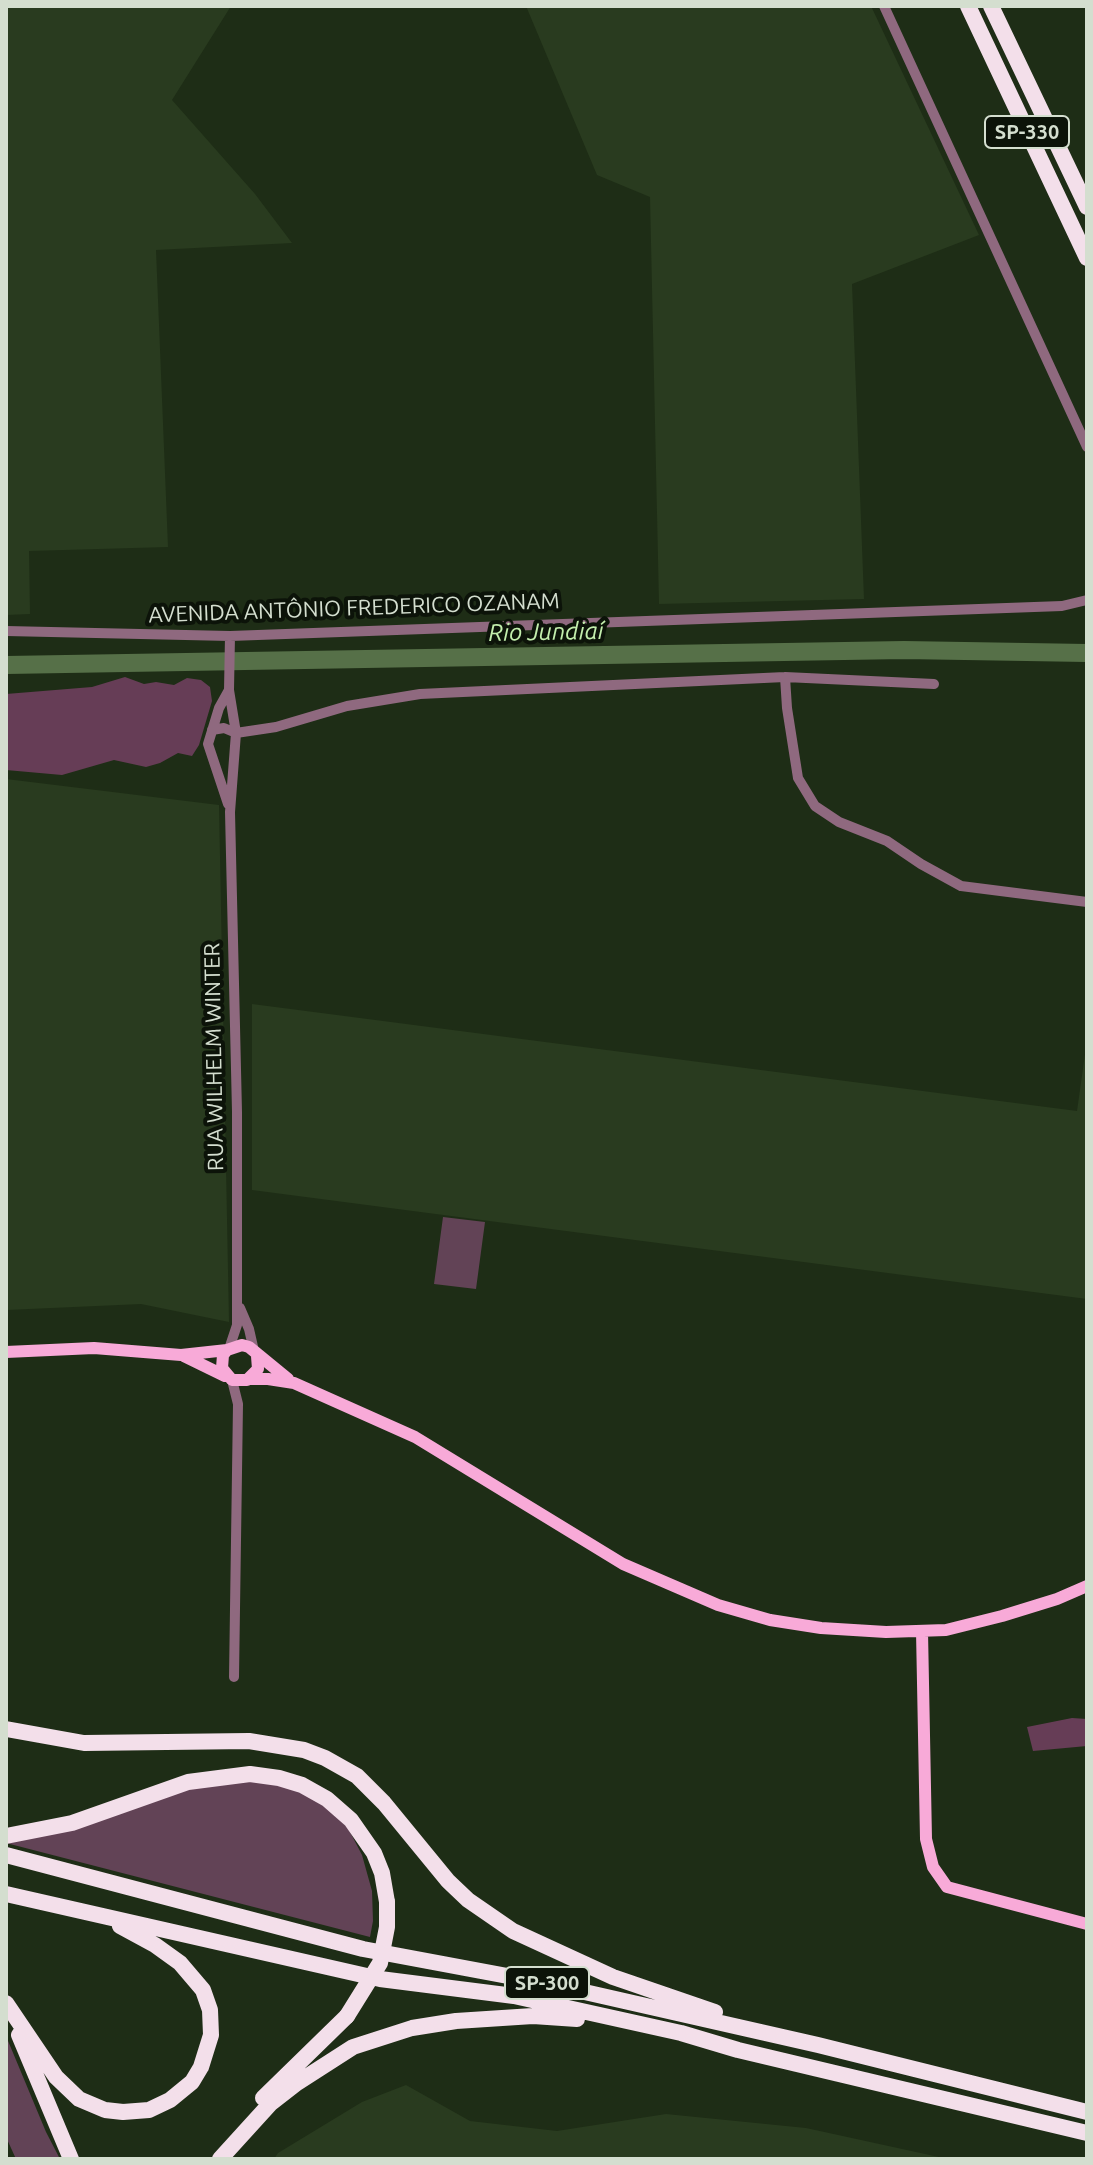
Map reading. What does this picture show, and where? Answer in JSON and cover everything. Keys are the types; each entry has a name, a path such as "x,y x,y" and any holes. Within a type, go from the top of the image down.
{"highway":[{"name":"SP-330","path":"968,6 1087,258"},
{"name":"SP-330","path":"991,6 1087,207"},
{"path":"6,1729 84,1743 249,1741 315,1754 357,1776 384,1803 448,1881 468,1900 513,1931 638,1986 818,2045"},
{"path":"6,1836 96,1816 188,1782 250,1774 302,1785 327,1799 351,1820 374,1853 382,1873 387,1902 387,1927 380,1963 347,2016 260,2101 231,2136 218,2159"},
{"name":"SP-300","path":"6,1855 363,1949 545,1983 818,2045 1087,2112"},
{"name":"SP-300","path":"6,1894 380,1979 514,1996 681,2033 738,2050 1087,2133"},
{"path":"6,2003 56,2077 68,2090 93,2106 114,2112 138,2112 159,2106 180,2093 192,2082 207,2052 211,2017 203,1990 180,1963 155,1945 101,1916"},
{"path":"6,2003 71,2159"},
{"path":"218,2159 270,2104 297,2083 353,2047 412,2028 456,2021 533,2016 572,2018 644,2033 681,2033"}],"main road":[{"path":"6,1352 94,1348 181,1355 242,1345 294,1383 415,1437 623,1564 718,1605 770,1620 821,1628 886,1632 946,1630 1057,1599 1087,1586"},
{"path":"228,1349 222,1368 231,1379"},
{"path":"248,1380 258,1369 256,1354"},
{"path":"181,1355 231,1379 294,1383"},
{"path":"922,1631 926,1839 933,1867 947,1887 1087,1924"}],"street":[{"path":"884,6 1087,447"},
{"name":"AVENIDA ANTÔNIO FREDERICO OZANAM","path":"6,631 230,636 1062,606 1087,600"},
{"path":"230,636 229,687 236,733 230,812"},
{"path":"212,730 224,728 236,733 276,727 347,706 420,694 785,677 934,684"},
{"path":"785,677 798,778 815,806 839,822 887,841 961,886 1087,902"},
{"path":"229,687 208,744 230,812"},
{"path":"210,755 228,759 235,755"},
{"name":"RUA WILHELM WINTER","path":"228,1349 237,1325 237,1112 230,812"},
{"name":"RUA WILHELM WINTER","path":"237,1303 256,1354"},
{"path":"231,1379 238,1404 234,1677"},
{"path":"238,1404 248,1380"}],"shaded area":[{"path":"6,6 231,6 172,100 255,194 292,243 156,250 168,547 29,551 30,614 6,615"},
{"path":"526,6 871,6 979,235 852,284 864,599 659,604 650,197 597,175"},
{"path":"125,677 144,684 174,685 187,678 201,680 210,687 212,701 199,745 192,756 178,753 146,767 114,760 62,775 6,770 6,694 92,687"},
{"path":"6,779 219,805 229,1322 141,1304 6,1310"},
{"path":"252,1004 1077,1111 1087,1040 1087,1299 252,1190"},
{"path":"443,1217 485,1222 476,1289 434,1284"},
{"path":"1072,1718 1087,1719 1087,1746 1033,1751 1027,1727"},
{"path":"260,1777 319,1798 348,1828 362,1855 372,1891 370,1937 6,1843 172,1790"},
{"path":"6,2036 60,2159 16,2159 6,2137"},
{"path":"406,2085 470,2121 557,2131 666,2114 806,2128 948,2159 274,2159 278,2153 362,2102"}],"waterway":[{"name":"Rio Jundiaí","path":"6,665 904,650 1087,653"}]}
